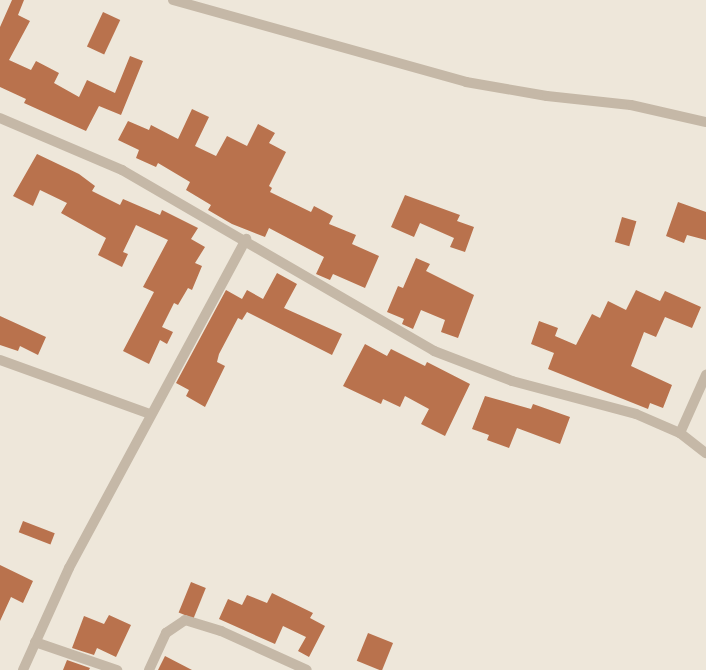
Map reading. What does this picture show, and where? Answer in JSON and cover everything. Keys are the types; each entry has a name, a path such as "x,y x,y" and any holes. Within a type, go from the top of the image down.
{"street":[{"path":"173,0 466,82 540,95 631,105 706,122"},
{"path":"0,118 122,170 246,239 357,309 434,351 512,381 636,414 680,432 706,453"},
{"path":"23,670 69,568 150,414 246,239"},
{"path":"0,360 150,414"},
{"path":"680,432 706,375"},
{"path":"150,670 166,633 185,620 221,631 307,670"},
{"path":"35,642 117,670"}],"building":[{"path":"12,0 24,0 18,15 30,21 9,60 31,70 36,61 59,73 54,83 79,97 87,80 115,93 130,56 143,61 121,115 99,106 86,131 24,103 26,99 0,87 0,27"},
{"path":"103,12 120,20 104,54 87,46"},
{"path":"192,109 209,117 195,146 216,156 227,136 247,146 258,124 275,133 269,143 286,152 269,186 272,188 270,192 311,212 314,206 333,216 329,224 356,235 352,244 379,256 365,288 333,274 330,280 316,274 324,257 269,228 265,237 232,224 208,210 211,205 186,190 190,182 158,163 156,167 136,158 139,150 118,140 128,121 149,130 151,125 178,139"},
{"path":"37,154 79,174 95,186 92,191 120,205 123,199 160,215 162,210 198,228 191,239 205,247 195,263 202,266 192,290 188,288 178,305 174,303 162,327 173,332 167,344 160,340 149,364 123,351 154,292 143,287 168,240 136,225 123,252 128,254 122,267 98,255 106,238 61,213 67,203 40,190 33,206 13,196"},
{"path":"405,195 460,215 457,221 474,227 465,252 450,247 454,238 420,223 414,237 391,227"},
{"path":"678,202 706,212 706,240 687,235 684,243 666,236"},
{"path":"622,217 636,221 629,246 615,242"},
{"path":"416,258 430,264 426,271 474,295 458,338 441,332 445,320 421,310 413,329 402,324 404,319 387,312 398,286 403,288"},
{"path":"277,273 297,284 284,308 342,334 332,355 247,312 242,320 238,318 219,354 217,362 225,366 205,407 186,396 189,390 176,383 226,290 242,299 247,290 263,299"},
{"path":"636,290 660,301 665,291 701,307 692,328 665,317 656,337 644,332 631,366 672,385 663,408 650,403 648,409 548,369 554,353 531,344 539,321 558,328 555,336 576,345 592,314 600,318 608,301 626,310"},
{"path":"0,316 46,337 38,355 20,346 18,351 0,345"},
{"path":"365,344 387,356 391,349 425,366 427,362 470,384 445,436 421,424 429,409 405,396 400,407 383,399 381,404 343,386"},
{"path":"485,396 531,409 533,404 570,417 560,444 517,428 509,448 487,440 489,435 472,429"},
{"path":"23,521 55,533 50,544 19,532"},
{"path":"0,565 33,581 23,603 11,597 0,621"},
{"path":"191,582 206,588 193,619 179,613"},
{"path":"272,593 313,613 310,618 325,626 309,657 298,651 306,637 283,626 275,644 219,619 228,599 242,605 247,595 267,603"},
{"path":"109,615 131,625 116,657 97,648 94,655 72,648 84,616 104,624"},
{"path":"368,633 393,643 382,670 357,661"},
{"path":"165,656 192,670 158,670"},
{"path":"67,660 90,668 89,670 63,670"}]}
